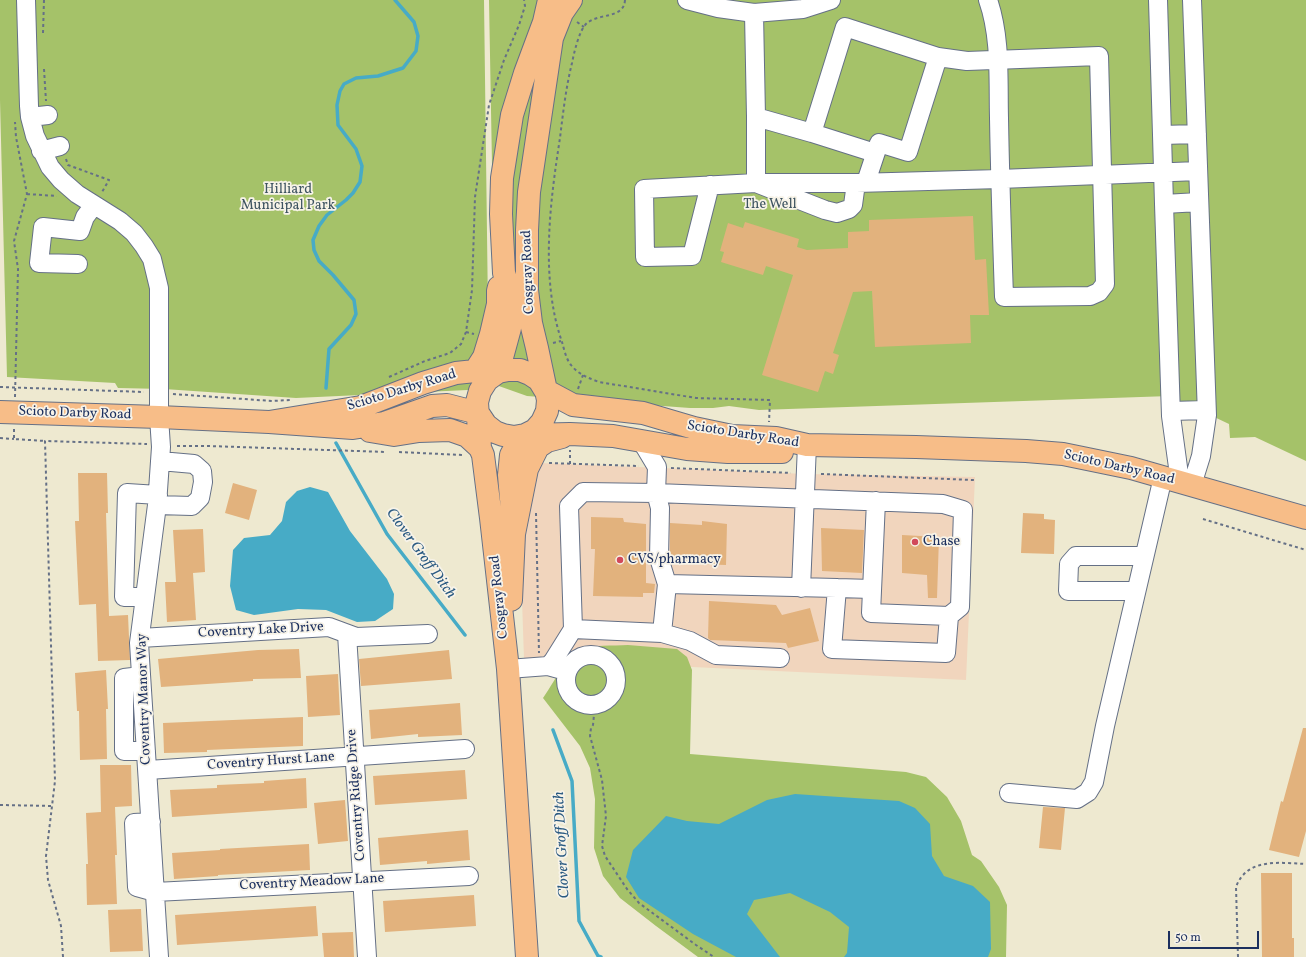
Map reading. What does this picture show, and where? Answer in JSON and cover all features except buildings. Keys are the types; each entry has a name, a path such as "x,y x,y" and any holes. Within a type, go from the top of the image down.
{"main road":[{"name":"Cosgray Road","path":"527,957 508,669 491,518 483,455 480,448 477,402 480,391 487,380 498,372 510,328 509,288 504,273 501,214 502,178 512,115 525,73 544,22 549,0"},
{"name":"Cosgray Road","path":"508,669 514,534 509,475 511,455 525,435 535,430 542,422 547,411 548,400 531,323 527,290 527,230 529,192 552,38 562,13 571,0"},
{"name":"Cosgray Road","path":"475,371 486,350 498,304 498,291 504,273"},
{"name":"Scioto Darby Road","path":"269,422 361,407 423,383 456,373 520,370 539,380 545,390 573,405 643,413 694,428 732,436 776,438 807,445 916,447 1026,451 1063,454 1131,468 1306,518"},
{"name":"Scioto Darby Road","path":"353,428 384,423 432,406 447,406 478,413 486,425 495,432 514,437 525,435 570,434 613,436 687,449 728,452 787,452 807,445"},
{"name":"Scioto Darby Road","path":"7,412 269,422 353,428 394,435 420,430 450,430 468,436 480,448"},
{"name":"Cosgray Road","path":"514,534 526,469 531,459 538,447 547,441 570,434"}],"street":[{"name":"Coventry Manor Way","path":"26,0 23,120 35,136 50,167 61,180 77,194 120,221 134,233 152,259 159,288 159,417 161,454 158,500 140,638 141,676 159,957"},
{"path":"687,0 718,8 754,13 803,9 831,0"},
{"path":"812,133 846,27 938,57 967,61 997,60 1099,56 1105,284 1099,292 1090,296 1004,297 1000,180 997,60 997,43 993,14 988,0"},
{"path":"1158,0 1171,411 1178,481"},
{"path":"1009,793 1076,798 1088,792 1094,782 1105,726 1144,556 1178,481 1201,456 1206,410 1192,0"},
{"path":"754,13 756,183"},
{"path":"756,183 837,214 849,209 854,205 861,183 879,143 908,152 938,57"},
{"path":"23,120 48,115"},
{"path":"756,117 875,153"},
{"path":"1162,135 1197,134"},
{"path":"41,151 60,146"},
{"path":"710,185 692,256 645,257 644,189 710,185 756,183 861,183 1000,180 1198,171"},
{"path":"1164,204 1199,202"},
{"path":"78,264 39,263 42,228 80,230 85,217 94,205"},
{"path":"1171,411 1206,410"},
{"path":"642,442 657,467 656,493 660,508 659,558 667,584 662,633"},
{"path":"801,588 807,445"},
{"path":"145,597 124,597 127,493 192,506 200,498 203,482 202,471 194,464 161,454"},
{"path":"544,666 553,660 573,629 569,506 583,492 656,493 876,501 943,504 963,510 960,607 949,616 871,613 876,501"},
{"path":"1136,591 1068,591 1069,564 1076,556 1144,556"},
{"path":"667,584 872,589"},
{"path":"837,588 832,649 946,653 949,616"},
{"name":"Coventry Lake Drive","path":"140,638 329,627 356,637 428,634"},
{"path":"573,629 662,633 690,641 716,655 780,658"},
{"name":"Coventry Ridge Drive","path":"347,634 367,957"},
{"path":"594,655 603,658 610,663 614,671 616,679 615,688 611,696 595,705 580,703 574,699 566,686 567,672 571,664 578,659 594,655"},
{"path":"508,669 544,666 567,672"},
{"name":"Coventry Hurst Lane","path":"148,770 465,750"},
{"name":"Coventry Meadow Lane","path":"156,892 362,880 469,876"}],"path":[{"path":"43,36 44,0"},
{"path":"384,380 396,373 450,352 461,344 466,332 472,290 475,197 488,105 504,60 520,25 525,6 524,0"},
{"path":"625,0 623,9 619,12 594,18 586,24 580,36 572,63 559,142 549,236 550,273 557,330 570,364 583,375 599,382 696,398 770,400 769,422"},
{"path":"44,64 48,115"},
{"path":"14,439 7,412 16,388 18,269 14,241 26,194 16,137 23,120"},
{"path":"60,146 68,165 109,180 94,205"},
{"path":"26,194 59,197"},
{"path":"578,389 583,375"},
{"path":"0,387 159,393 272,401 292,400"},
{"path":"0,438 145,444 161,454 209,446 356,451"},
{"path":"45,440 55,781 46,856 48,880 61,926 63,957"},
{"path":"536,509 544,666"},
{"path":"1203,519 1306,550"},
{"path":"595,705 590,736 602,780 606,816 602,846 606,856 627,889 639,903 714,957"},
{"path":"0,806 53,806"},
{"path":"1238,957 1236,887 1240,878 1249,870 1261,864 1275,862 1306,864"}],"shaded area":[{"path":"540,463 806,474 975,477 966,680 524,659 518,481"}],"green space":[{"name":"Hilliard Municipal Park","path":"0,0 484,0 489,389 296,398 164,389 118,388 115,383 7,377 0,100"},
{"name":"The Well","path":"489,0 1306,0 1306,461 1255,437 1230,438 1229,424 1170,396 759,410 729,406 690,408 527,396 496,385"},
{"path":"628,645 677,649 687,657 692,670 690,754 906,772 926,777 947,797 961,821 972,855 981,861 999,887 1007,905 1006,957 698,957 620,898 603,876 594,848 595,799 590,768 580,746 543,698 570,658 579,651 591,647"}],"water":[{"path":"310,487 328,492 350,531 387,579 394,594 393,609 375,621 357,622 326,610 298,609 254,615 236,610 230,586 233,550 244,538 270,535 282,521 286,502 297,491"},
{"path":"795,794 899,801 915,808 930,824 932,856 944,876 973,886 990,902 991,949 988,957 844,957 847,953 849,927 830,912 790,893 754,900 747,914 780,957 736,957 693,934 639,898 626,877 633,850 666,816 687,821 719,824 767,800"}],"waterway":[{"name":"Clover Groff Ditch","path":"326,388 329,349 351,325 356,314 354,300 319,261 314,250 313,240 319,226 327,215 353,193 360,182 362,166 356,149 338,125 337,105 340,91 344,84 356,78 378,76 403,68 416,51 418,36 414,22 395,0"},
{"name":"Clover Groff Ditch","path":"336,443 387,534 465,635"},
{"name":"Clover Groff Ditch","path":"553,730 572,781 579,921 598,956 601,957"}],"place":[{"name":"Chase","path":"915,542"},
{"name":"CVS/pharmacy","path":"620,560"}]}
